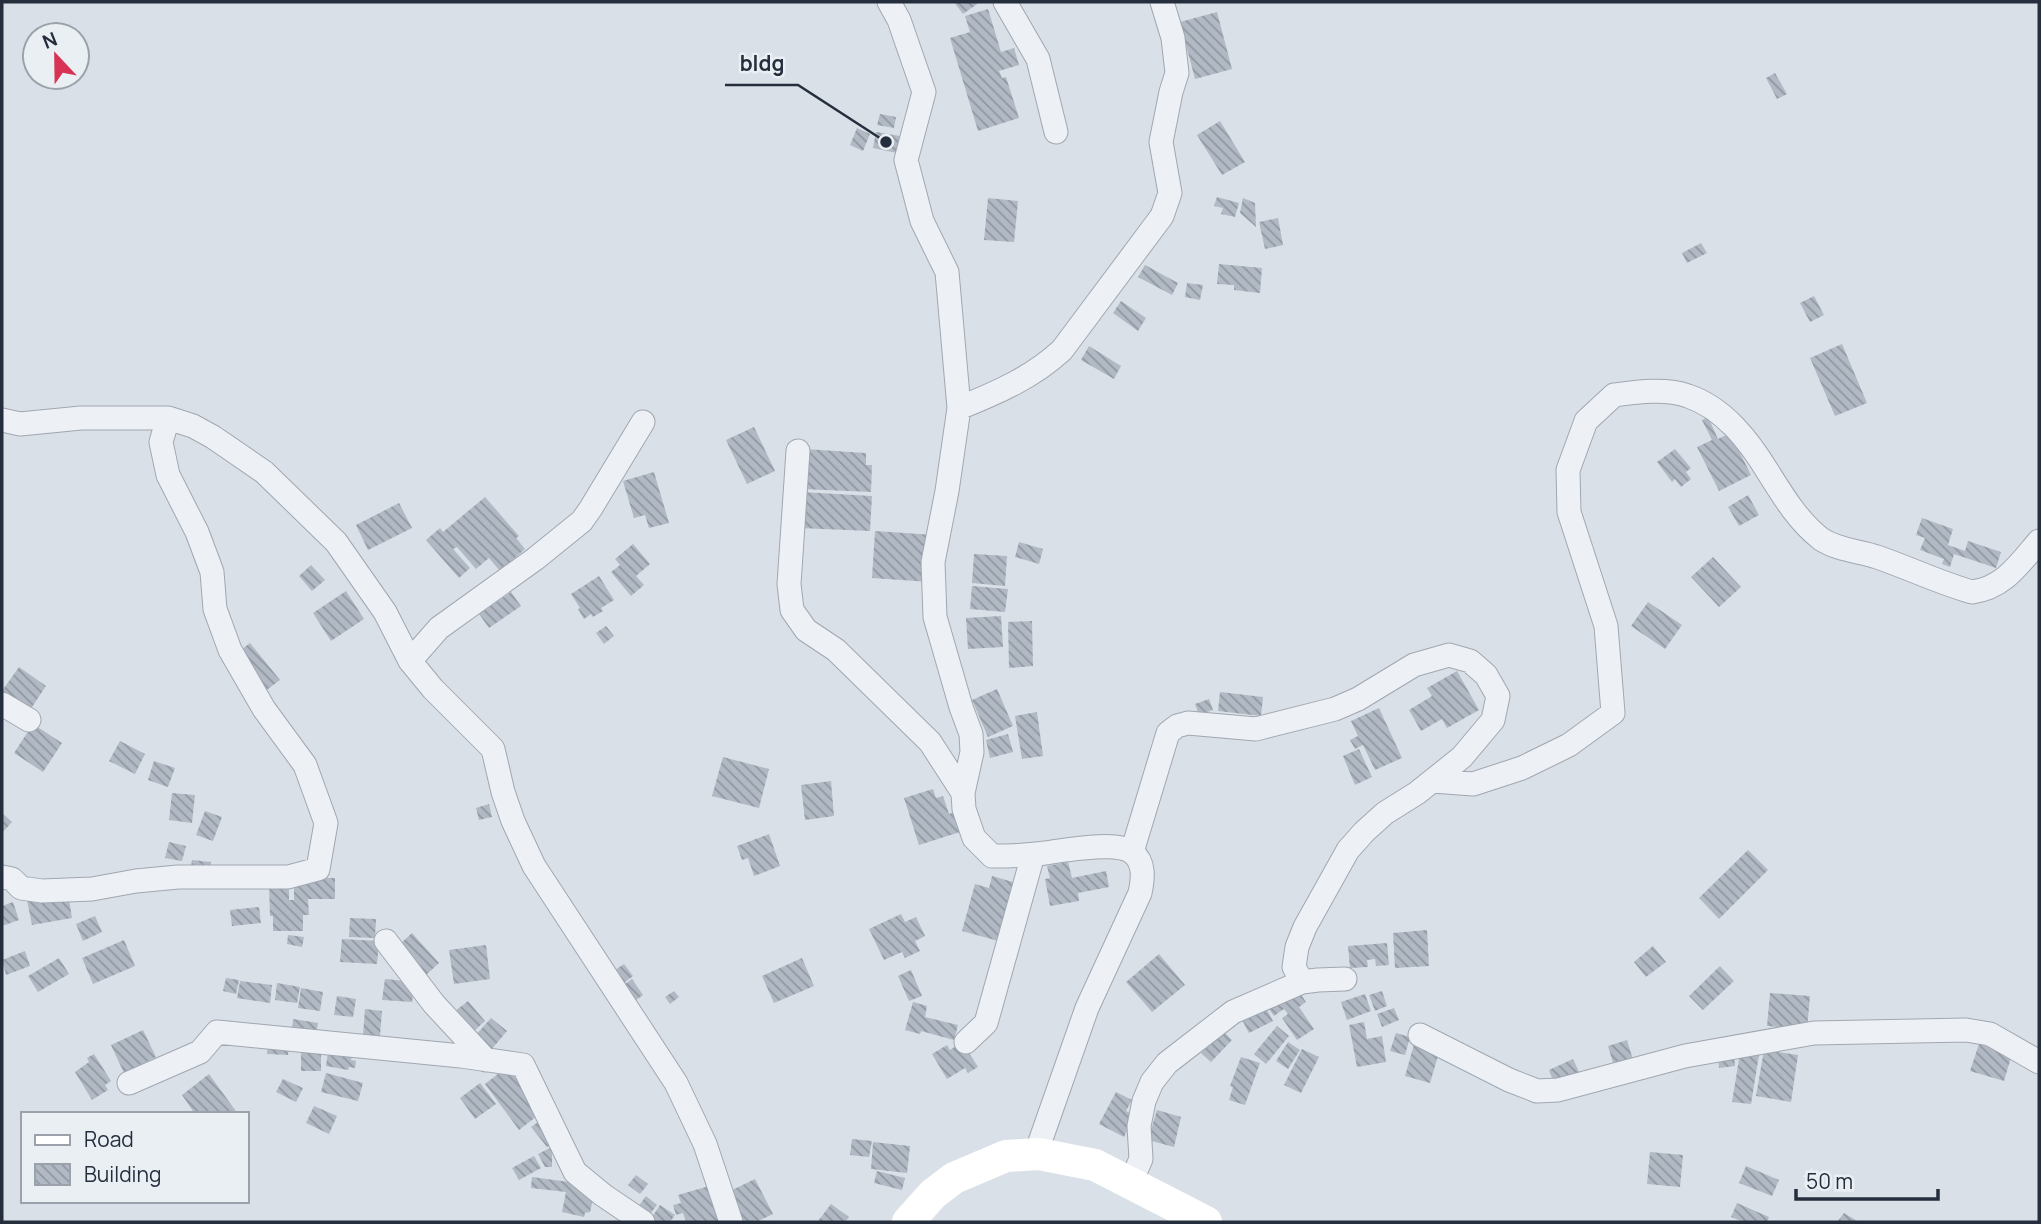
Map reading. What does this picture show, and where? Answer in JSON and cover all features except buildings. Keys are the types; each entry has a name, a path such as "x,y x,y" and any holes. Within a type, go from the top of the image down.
{"main road":[{"path":"908,1222 933,1194 954,1178 1006,1156 1039,1154 1095,1165 1181,1215 1206,1222"}],"street":[{"path":"890,2 900,20 924,92 906,160 922,221 947,272 960,408 933,562 935,617 971,734 972,752 963,793 964,809 974,838 992,856 1118,847 1132,852 1141,864 1143,879 1140,894 1087,1008 1035,1156"},
{"path":"1005,2 1038,59 1056,132"},
{"path":"960,408 1044,367 1062,350 1162,216 1170,193 1161,142 1177,73 1173,38 1162,2"},
{"path":"1433,781 1473,784 1522,768 1569,745 1613,713 1606,626 1569,512 1568,470 1586,421 1614,395 1633,392 1687,395 1709,406 1730,422 1754,448 1789,506 1824,541 1839,548 1875,556 1972,592 1984,591 2006,578 2039,541"},
{"path":"2,420 20,424 81,418 168,418 193,426 264,472 336,542 385,612 410,661 433,690 493,749 513,821 534,866 676,1083 705,1144 732,1222"},
{"path":"2,877 12,879 21,888 42,891 92,889 178,877 288,877 318,869 326,823 305,765 264,709 230,650 215,609 212,572 197,532 168,475 161,442 168,418"},
{"path":"410,661 439,628 535,559 582,521 643,422"},
{"path":"798,451 789,584 792,610 806,631 836,650 930,742 963,793"},
{"path":"1132,852 1168,733 1177,726 1188,723 1256,729 1335,709 1358,699 1414,666 1449,655 1470,661 1486,675 1498,696 1493,720 1462,757 1433,781 1385,813 1364,832 1339,864 1297,947 1294,967 1302,982"},
{"path":"2,704 29,720"},
{"path":"966,1042 985,1023 1033,855"},
{"path":"386,941 434,1004 486,1060"},
{"path":"1130,1184 1141,1159 1139,1126 1144,1101 1152,1082 1167,1063 1233,1012 1302,982 1345,979"},
{"path":"1420,1035 1509,1080 1537,1091 1558,1090 1685,1056 1814,1033 1966,1030 1990,1034 2039,1062"},
{"path":"129,1083 200,1052 217,1032 523,1065 575,1172 643,1222"}],"place":[{"name":"bldg","path":"886,142"}]}
